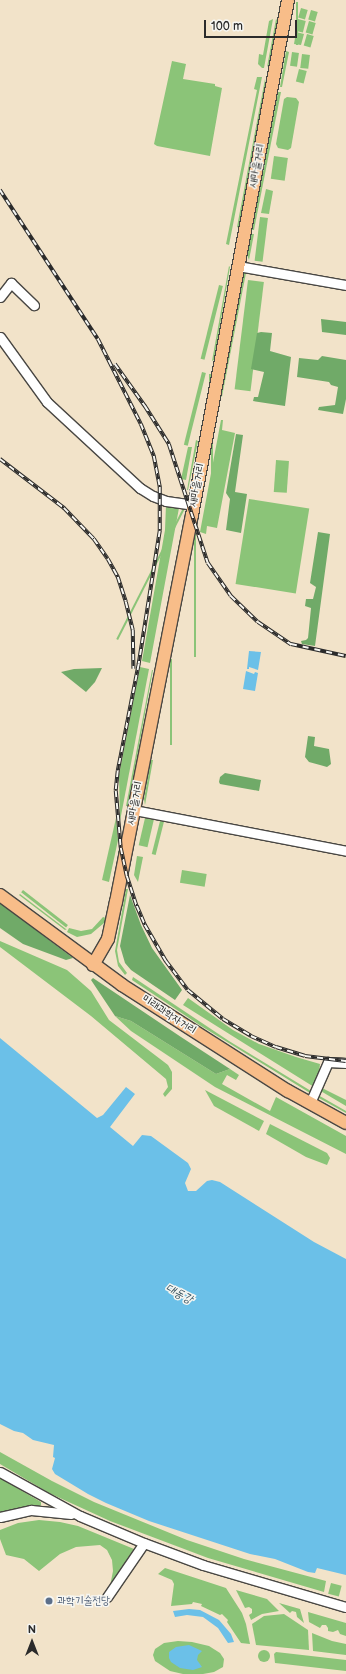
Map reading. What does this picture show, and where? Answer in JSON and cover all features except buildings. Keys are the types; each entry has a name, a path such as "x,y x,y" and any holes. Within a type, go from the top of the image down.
{"main road":[{"name":"새마을거리","path":"93,965 108,939 193,505 288,0"},
{"name":"미래과학자거리","path":"0,895 93,965 186,1026 310,1103 346,1123"}],"street":[{"path":"238,266 346,285"},
{"path":"0,297 11,283 34,305"},
{"path":"0,336 47,402 140,488 152,496 166,501 193,505"},
{"path":"134,810 346,851"},
{"path":"310,1103 328,1062 346,1063"},
{"path":"0,1472 80,1516 144,1542 203,1565 346,1607"},
{"path":"0,1517 20,1512 38,1510 80,1516"},
{"path":"107,1597 144,1542"}],"green space":[{"path":"296,2 298,2 298,45 296,45"},
{"path":"301,8 308,10 305,20 298,18"},
{"path":"311,10 318,12 315,22 308,20"},
{"path":"273,19 264,68 262,68 258,64 259,54 263,55 269,21"},
{"path":"276,19 278,21 270,63 267,67"},
{"path":"298,19 306,21 303,33 295,31"},
{"path":"309,21 316,23 312,34 306,33"},
{"path":"296,32 304,34 301,45 294,44"},
{"path":"307,34 314,36 310,47 304,46"},
{"path":"286,51 289,52 282,87 280,87"},
{"path":"292,52 299,53 297,67 290,66"},
{"path":"302,54 310,55 308,69 300,68"},
{"path":"172,61 186,64 183,79 215,84 215,86 222,88 210,156 157,146 154,144"},
{"path":"299,69 307,71 304,84 296,82"},
{"path":"257,77 262,77 229,245 226,244 257,90 254,89"},
{"path":"265,79 266,84 239,228 237,227"},
{"path":"278,92 281,92 254,230 252,230"},
{"path":"287,97 296,98 299,102 291,148 288,150 278,148 276,144 284,99"},
{"path":"274,156 288,158 285,181 271,179"},
{"path":"266,189 273,191 269,214 261,213"},
{"path":"260,217 268,218 263,262 255,261"},
{"path":"251,234 254,234 249,260 247,255"},
{"path":"229,266 214,360 212,361"},
{"path":"242,272 246,273 222,397 218,396"},
{"path":"248,280 264,282 250,391 235,389"},
{"path":"219,285 223,286 204,360 201,359"},
{"path":"321,319 346,322 346,335 322,332"},
{"path":"257,333 272,333 270,351 291,357 285,406 253,401 254,397 258,397 264,372 251,369"},
{"path":"322,356 346,360 346,399 343,414 318,410 319,407 335,405 338,387 331,385 329,382 297,377 299,358 318,360"},
{"path":"202,372 206,373 188,446 184,445"},
{"path":"209,374 211,374 211,438 209,438"},
{"path":"221,420 223,420 222,430 235,433 217,528 207,526 206,534 200,532"},
{"path":"236,434 243,435 235,492 247,494 241,533 226,530 230,499 226,493"},
{"path":"196,440 198,441 187,490"},
{"path":"211,444 213,444 213,524 211,524"},
{"path":"188,447 192,447 186,480 181,479"},
{"path":"276,460 289,461 287,493 274,492"},
{"path":"249,499 309,509 296,593 236,584"},
{"path":"166,505 179,508 150,663 142,661 165,530"},
{"path":"183,508 185,509 118,640 116,639"},
{"path":"318,532 330,534 315,646 302,644 301,641 308,638 311,608 305,606 306,599 313,599 316,587 310,583"},
{"path":"194,534 196,534 196,657 194,657"},
{"path":"170,659 172,659 172,745 170,745"},
{"path":"140,667 149,669 120,821 119,775"},
{"path":"102,668 95,682 86,692 61,672 74,669"},
{"path":"152,670 128,806 126,806"},
{"path":"308,736 315,737 314,746 329,749 331,764 327,767 309,762 305,757"},
{"path":"151,760 153,760 145,805 144,799"},
{"path":"225,773 261,780 259,791 220,784 220,777"},
{"path":"116,818 118,840 109,882 102,880"},
{"path":"145,818 154,820 147,847 139,845"},
{"path":"160,821 164,822 156,855 152,854"},
{"path":"118,851 120,851 120,884 118,884"},
{"path":"137,856 143,857 138,882 134,875"},
{"path":"182,870 207,874 205,887 180,883"},
{"path":"126,889 128,889 117,950 119,962 127,973 125,975 118,966 115,951"},
{"path":"23,890 68,925 66,927 21,892"},
{"path":"20,894 67,929 65,930 19,895"},
{"path":"130,895 141,925 152,948 182,990 175,1000 131,970 125,963 120,946"},
{"path":"0,903 73,958 66,960 23,944 0,928"},
{"path":"103,917 106,918 104,923 91,934 77,937 67,932 69,928 81,931 92,929"},
{"path":"0,941 67,970 91,991 109,1020 168,1065 172,1072 172,1089 165,1097 163,1094 168,1087 166,1079 91,1016 0,947"},
{"path":"133,977 229,1041 311,1091 310,1093 201,1026 132,980"},
{"path":"93,978 230,1069 216,1074 131,1021 115,1016 91,980"},
{"path":"188,998 233,1030 259,1044 320,1064 319,1073 314,1087 183,1005"},
{"path":"115,1016 131,1021 216,1074 230,1069 239,1075 236,1080 227,1075 222,1084 270,1111 276,1097 346,1136 346,1154 215,1087 131,1031"},
{"path":"320,1087 346,1100 346,1106 319,1090"},
{"path":"205,1090 264,1121 259,1131 214,1106"},
{"path":"318,1095 346,1111 346,1113 317,1097"},
{"path":"270,1124 327,1153 330,1158 327,1165 306,1157 266,1134"},
{"path":"0,1452 94,1502 187,1540 244,1559 326,1581 324,1592 208,1558 110,1521 49,1493 0,1464"},
{"path":"0,1478 41,1502 41,1505 39,1507 0,1514"},
{"path":"39,1520 60,1522 78,1526 134,1549 110,1586 113,1571 112,1560 107,1550 100,1545 76,1547 60,1554 39,1571 24,1559 6,1555 0,1539 0,1530 18,1523"},
{"path":"165,1568 226,1588 242,1613 250,1644 241,1643 227,1622 228,1620 222,1614 220,1615 201,1606 202,1604 193,1602 192,1604 171,1606 174,1584 172,1580 158,1574"},
{"path":"331,1583 342,1586 339,1596 328,1594"},
{"path":"236,1590 267,1599 279,1611 262,1614 251,1620 249,1615 252,1613 252,1609 249,1607 245,1608"},
{"path":"279,1603 300,1609 304,1623 297,1617 296,1612 292,1611 290,1613"},
{"path":"308,1612 346,1623 346,1636 340,1634 338,1630 333,1632 328,1631 326,1625 322,1625 320,1628 309,1622"},
{"path":"284,1614 308,1630 309,1650 256,1645 252,1624 264,1616"},
{"path":"312,1633 332,1641 346,1644 346,1655 313,1651"},
{"path":"178,1641 192,1642 209,1646 220,1653 224,1659 223,1667 214,1672 203,1674 183,1674 170,1671 155,1661 153,1655 155,1649 164,1643"},
{"path":"262,1650 266,1650 270,1656 266,1662 262,1662 258,1658 258,1654"},
{"path":"276,1652 346,1660 346,1671 275,1663 274,1654"}],"water":[{"path":"249,651 261,652 258,670 249,667 249,669 247,669"},
{"path":"246,671 254,674 255,672 258,673 255,691 243,689"},
{"name":"대동강","path":"0,1038 97,1118 103,1115 126,1087 135,1094 110,1127 133,1146 142,1135 151,1136 188,1163 191,1169 185,1183 188,1191 196,1191 207,1181 212,1180 220,1182 314,1242 346,1259 346,1575 317,1568 315,1573 308,1572 275,1559 250,1554 149,1521 106,1503 55,1474 52,1469 55,1458 53,1457 54,1445 33,1440 23,1433 14,1431 0,1424"},
{"path":"189,1609 200,1610 219,1620 231,1634 234,1642 228,1643 218,1628 203,1617 187,1615 175,1617 173,1611"},
{"path":"189,1645 202,1651 198,1655 197,1660 202,1667 193,1670 180,1668 171,1662 169,1652 176,1647"}],"railway":[{"path":"0,190 98,339 141,424 154,456 160,487 160,531 139,664 118,771 116,791 121,848 127,876 137,906 145,925 166,961 188,990 223,1019 251,1036 276,1047 305,1056 346,1061"},
{"path":"115,364 145,406 169,444 208,563 231,596 258,622 291,644 346,656"},
{"path":"0,459 64,508 94,539 108,559 118,577 133,630 134,669"}],"place":[{"name":"과학기술전당","path":"49,1601"}]}
